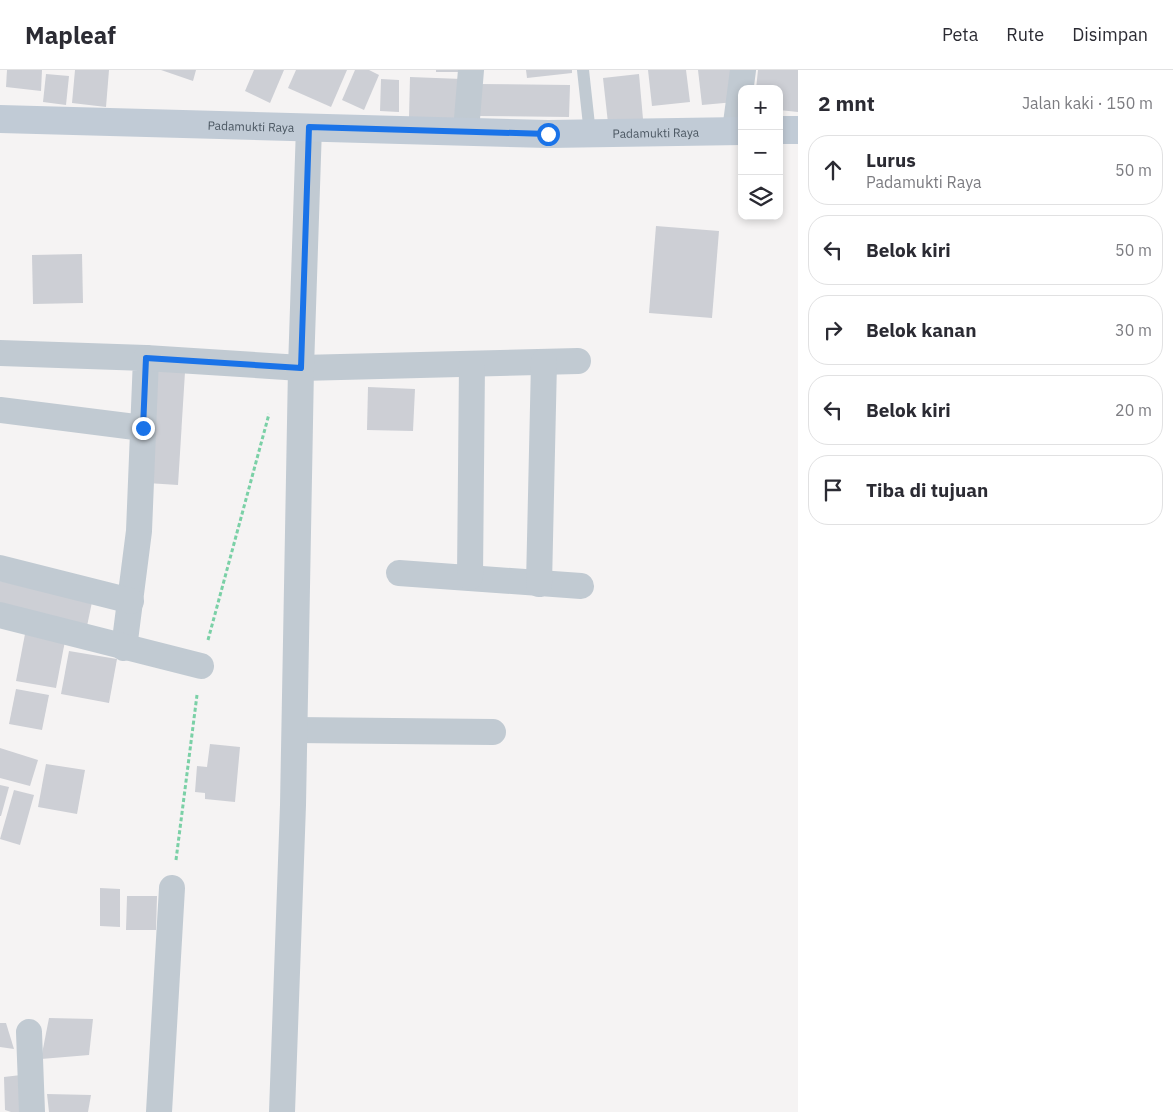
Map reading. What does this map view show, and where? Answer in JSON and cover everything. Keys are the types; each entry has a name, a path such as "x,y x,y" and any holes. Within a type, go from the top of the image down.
{"street":[{"path":"466,131 471,70"},
{"path":"738,130 743,70"},
{"name":"Padamukti Raya","path":"0,119 590,134 738,131"},
{"path":"282,1112 295,730 301,368 309,127"},
{"path":"783,130 798,130"},
{"path":"0,353 146,358 301,368 578,361"},
{"path":"124,648 139,531 146,358"},
{"path":"539,584 544,362"},
{"path":"470,577 472,364"},
{"path":"0,410 143,428"},
{"path":"0,568 131,601"},
{"path":"398,573 580,586"},
{"path":"0,615 201,666"},
{"path":"295,730 493,732"},
{"path":"158,1112 172,888"},
{"path":"28,1032 32,1112"}],"lane":[{"path":"583,70 590,134"}],"path":[{"path":"172,888 201,666 270,413"}],"building":[{"path":"7,70 42,70 41,91 6,87"},
{"path":"75,70 109,70 106,107 72,103"},
{"path":"161,70 196,70 193,81"},
{"path":"254,70 284,70 270,103 245,91"},
{"path":"296,70 347,70 331,107 288,88"},
{"path":"355,70 369,70 379,75 364,110 342,100"},
{"path":"436,70 462,70 462,72 436,72"},
{"path":"526,70 572,70 572,73 527,78"},
{"path":"648,70 686,70 690,102 652,106"},
{"path":"698,70 732,70 735,102 702,105"},
{"path":"758,70 798,70 798,112 783,110 783,85 756,85"},
{"path":"46,74 69,76 66,105 43,102"},
{"path":"639,74 643,119 608,123 603,78"},
{"path":"410,77 462,79 460,120 409,118"},
{"path":"381,79 399,80 399,112 380,111"},
{"path":"478,84 570,85 569,117 478,116"},
{"path":"656,226 719,231 712,318 649,313"},
{"path":"82,254 83,303 33,304 32,255"},
{"path":"151,369 185,372 178,485 147,483"},
{"path":"368,387 415,389 413,431 367,430"},
{"path":"0,581 92,602 86,631 0,607"},
{"path":"25,634 65,641 56,688 16,681"},
{"path":"69,651 117,659 109,703 61,694"},
{"path":"16,689 49,695 42,730 9,724"},
{"path":"210,744 240,747 235,802 205,799 205,793 195,792 197,766 207,767"},
{"path":"0,748 38,760 30,786 0,778"},
{"path":"46,764 85,770 77,814 38,807"},
{"path":"0,785 9,787 1,816 0,816"},
{"path":"14,790 34,795 20,845 0,839"},
{"path":"100,888 120,889 120,927 100,926"},
{"path":"127,896 157,896 156,930 126,930"},
{"path":"49,1018 93,1019 89,1055 41,1059"},
{"path":"0,1023 6,1023 14,1049 0,1047"},
{"path":"21,1075 23,1112 5,1110 4,1077"},
{"path":"47,1094 91,1095 88,1112 49,1112"}],"route":[{"path":"143,428 146,358 301,368 309,127 548,134"}]}
